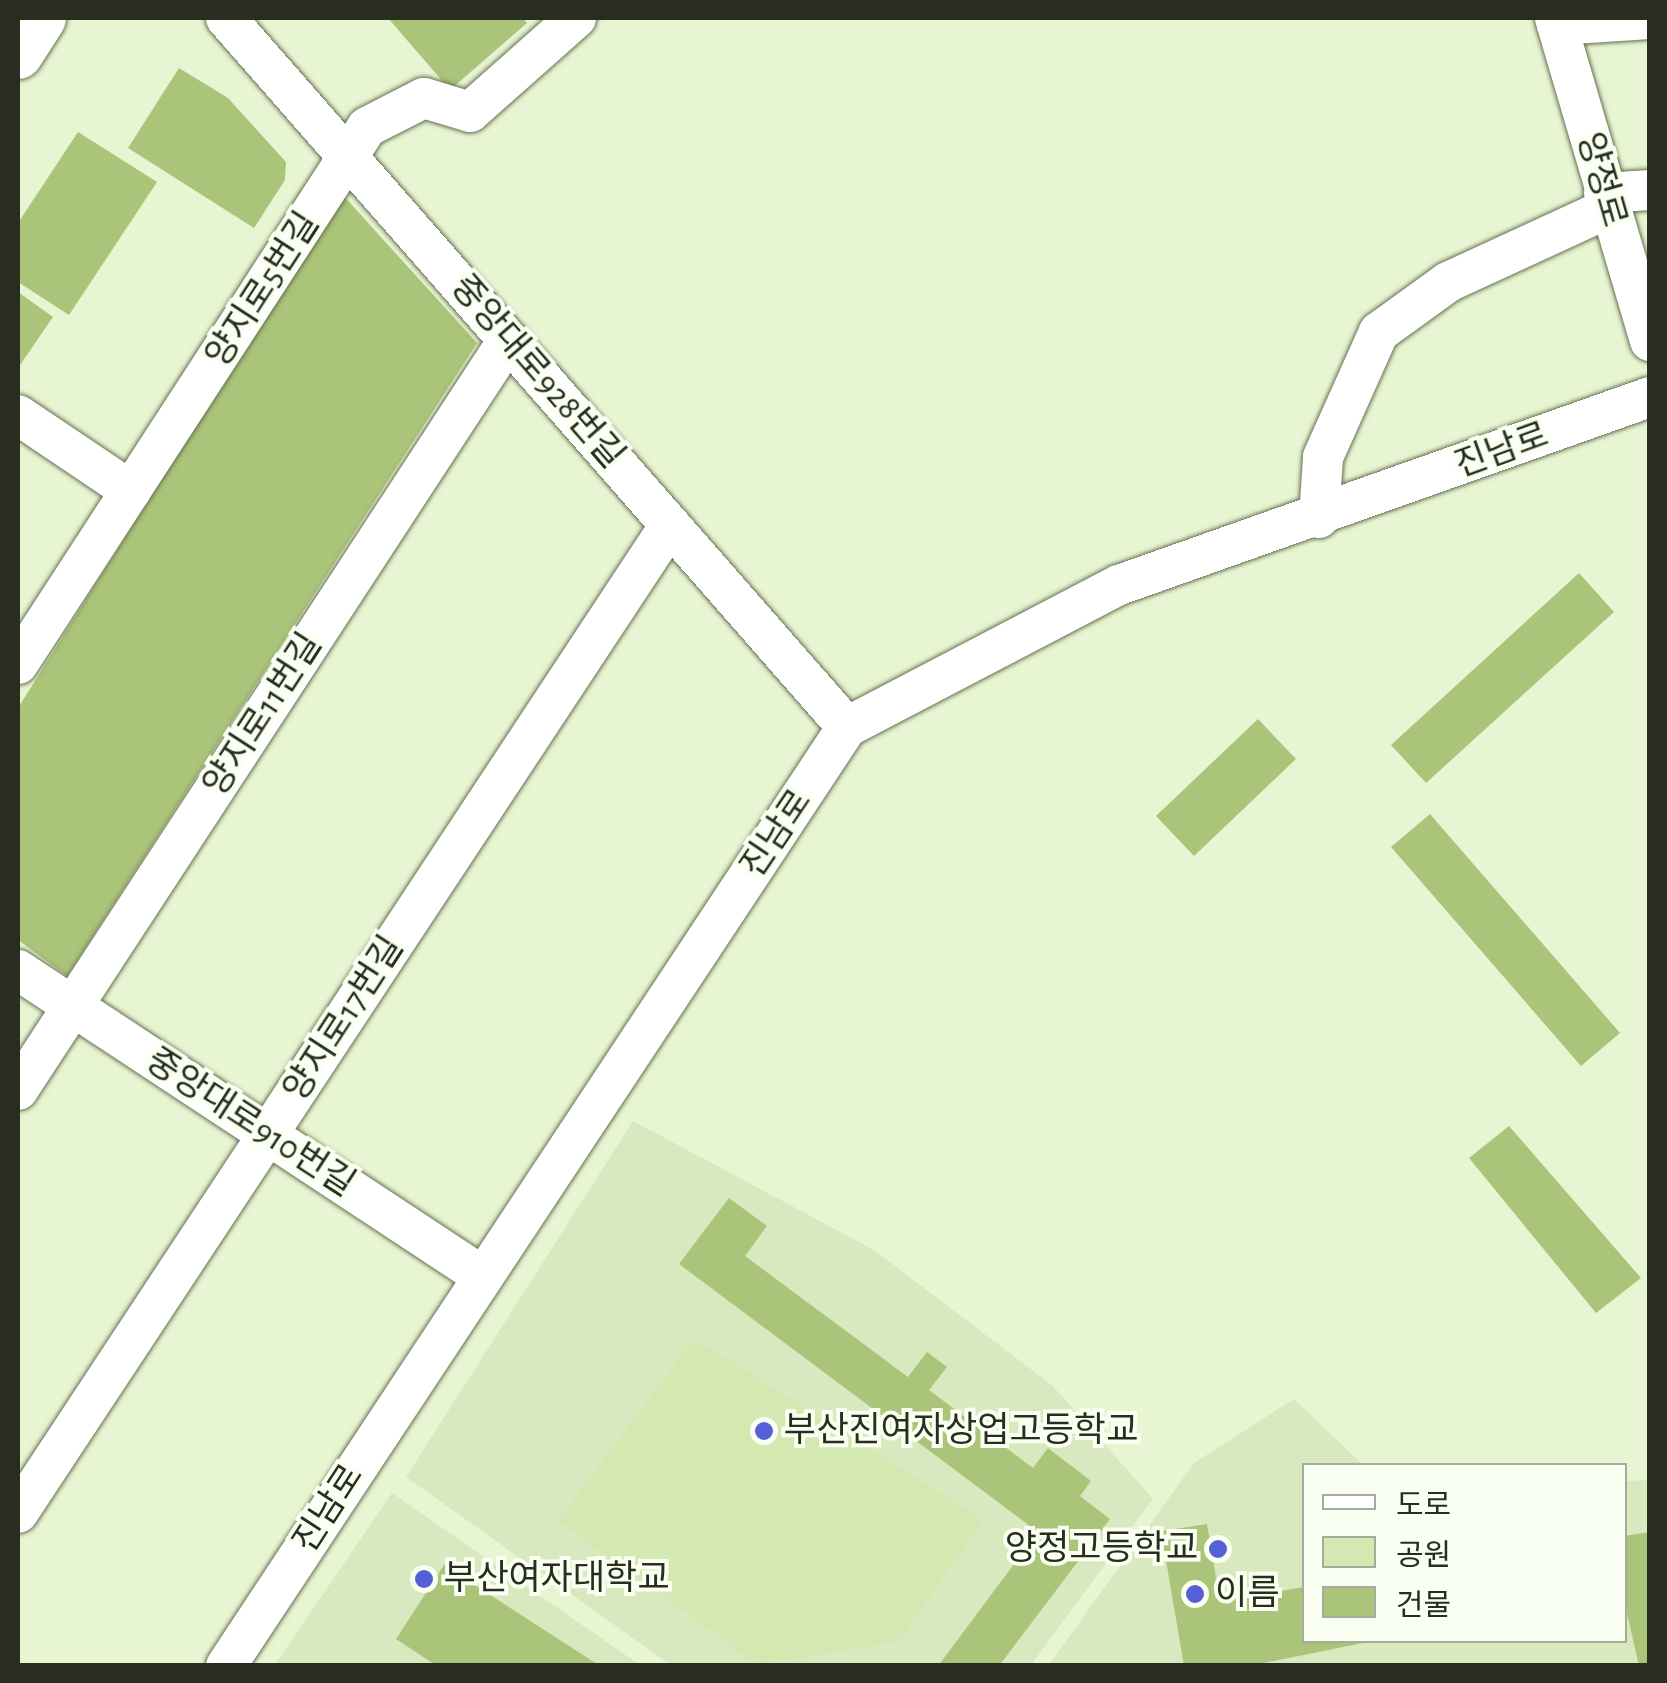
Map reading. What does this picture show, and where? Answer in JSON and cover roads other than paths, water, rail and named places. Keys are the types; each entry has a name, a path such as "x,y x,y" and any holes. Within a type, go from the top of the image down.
{"main road":[{"path":"18,54 42,18"}],"street":[{"name":"중앙대로928번길","path":"226,18 848,728"},
{"name":"양지로5번길","path":"18,664 368,127 424,98 470,112 576,18"},
{"path":"1556,21 1650,19"},
{"name":"양정로","path":"1556,21 1650,341"},
{"path":"1319,518 1323,456 1379,332 1448,282 1606,200 1650,190"},
{"name":"양지로11번길","path":"18,1090 508,340"},
{"name":"진남로","path":"226,1666 848,728 1119,585 1319,518 1650,397"},
{"path":"18,415 130,491"},
{"name":"양지로17번길","path":"18,1513 670,525"},
{"name":"중앙대로910번길","path":"18,970 482,1276"}],"place":[{"name":"부산진여자상업고등학교","path":"764,1431"},
{"name":"양정고등학교","path":"1218,1549"},
{"name":"부산여자대학교","path":"424,1579"},
{"name":"이름","path":"1195,1594"}]}
